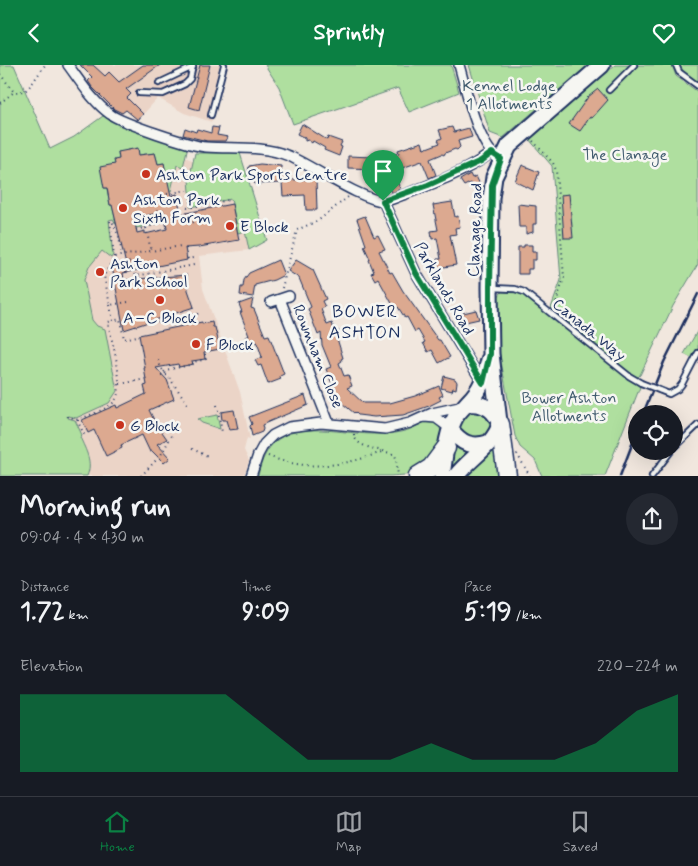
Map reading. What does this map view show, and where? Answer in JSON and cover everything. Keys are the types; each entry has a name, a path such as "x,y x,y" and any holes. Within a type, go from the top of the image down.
{"highway":[{"path":"500,423 507,476"},
{"path":"418,476 431,468 446,448"}],"main road":[{"name":"Clanage Road","path":"500,423 490,354 492,185 496,156 602,65"},
{"name":"Clanage Road","path":"466,405 483,383 490,354"},
{"path":"442,476 446,448 456,416 466,405 473,403 484,405 492,411 500,423 494,437 456,476"},
{"path":"451,430 468,445 476,446 488,443"}],"street":[{"path":"68,65 100,105 117,118 193,145 274,151 289,156 356,191 383,201 428,185 496,156 481,135 459,65"},
{"name":"Parklands Road","path":"383,201 416,273 483,383"},
{"name":"Rownham Close","path":"280,299 329,423"},
{"path":"251,476 259,452 269,439 284,429 304,424 329,423 385,429 402,425 432,413 466,405"},
{"path":"424,417 436,418 451,430"}],"lane":[{"path":"211,115 224,65"},
{"path":"676,65 679,72 698,86"},
{"path":"158,83 193,66"},
{"path":"139,93 163,94 185,84 190,79 193,66"},
{"path":"609,90 631,66"},
{"name":"Canada Way","path":"490,288 515,289 524,292 629,377 669,394 674,392 687,376 698,353"},
{"path":"683,439 698,425"},
{"path":"652,476 664,460"}],"path":[{"path":"0,103 14,92 25,91 45,65"},
{"path":"0,74 14,92"},
{"path":"530,138 556,170 564,283 551,313"},
{"path":"162,195 187,190"},
{"path":"282,288 297,230 319,220 356,191"},
{"path":"187,208 229,201"},
{"path":"221,202 222,206"},
{"path":"204,205 205,209"},
{"path":"136,230 156,224 157,206"},
{"path":"158,212 163,211 162,209"},
{"path":"113,321 104,275 114,257 110,221 112,221 118,231 122,255"},
{"path":"188,224 194,222"},
{"path":"146,228 151,251"},
{"path":"114,257 181,246"},
{"path":"186,248 188,259 193,258"},
{"path":"109,266 131,262 136,276 194,265"},
{"path":"110,305 128,302"},
{"path":"158,322 202,313"},
{"path":"67,416 78,420 112,404 118,395 120,384 108,322 120,319 124,339 137,336"},
{"path":"164,372 206,359 204,350"},
{"path":"158,360 164,372 186,401 188,407"},
{"path":"161,376 167,375"},
{"path":"120,384 146,379"},
{"path":"217,405 222,432"},
{"path":"158,406 160,410"},
{"path":"78,420 86,438"},
{"path":"354,427 354,437 357,442 394,455 398,466 398,476"},
{"path":"141,476 161,455 173,433"},
{"path":"192,449 210,457"},
{"path":"259,452 283,462 320,467 384,451"},
{"path":"515,451 530,476"}],"shaded area":[{"name":"Ashton Park School","path":"0,65 14,65 50,149 74,137 103,116 187,150 186,157 189,159 193,160 195,153 240,153 267,240 249,250 199,256 203,289 240,392 250,439 247,438 244,450 249,461 244,476 0,476"},
{"path":"80,65 227,65 212,122 184,113 158,98 137,121 126,110 120,116 115,111 112,113 93,92 100,85"}],"green space":[{"path":"0,65 14,65 50,149 74,137 103,116 182,145 187,150 183,167 177,165 171,191 168,191 164,163 158,164 155,153 139,155 118,152 119,159 104,188 107,188 117,226 113,219 109,220 113,255 111,258 102,251 89,267 84,280 92,320 97,326 105,329 117,391 109,403 76,418 69,416 68,418 75,420 82,435 80,437 89,461 87,476 0,476"},
{"path":"265,65 451,65 459,92 409,112 398,88 293,124 279,87"},
{"name":"Kennel Lodge 1 Allotments","path":"469,65 588,65 503,138 490,133"},
{"name":"The Clanage","path":"615,65 672,65 676,76 698,92 698,264 673,306 637,378 551,308 561,280 552,166 528,138"},
{"path":"680,65 698,65 698,82 683,71"},
{"path":"195,153 240,153 267,240 249,250 245,231 238,233 231,199 190,207 189,180"},
{"path":"132,211 157,213 156,219 152,225 136,228"},
{"name":"Bower Ashton Allotments","path":"502,292 518,293 529,298 640,387 633,405 628,405 628,418 605,476 542,476 535,460 520,447 515,436 500,356 495,300"},
{"path":"698,330 698,359 697,361 684,354"},
{"path":"480,408 491,422 491,426 487,435 475,441 460,431 458,426 462,413"},
{"path":"217,415 220,429 202,423 197,419"},
{"path":"429,421 434,422 440,428 441,442 435,454 428,462 411,474 391,476 258,476 265,455 276,441 289,434 305,430 323,430 390,434 408,430"},
{"path":"454,443 475,450 449,476"},
{"path":"497,445 503,476 465,476"}],"building":[{"path":"80,65 93,65 105,76 109,72 119,82 143,65 160,65 126,89 131,94 127,98 143,114 138,120 126,110 122,113 114,109 92,87 88,81 92,77"},
{"path":"200,65 210,65 199,110 189,107"},
{"path":"598,89 608,100 592,118 590,117 580,131 569,124 588,97"},
{"path":"302,124 327,140 328,137 342,142 339,156 324,150 325,148 313,141 312,143 308,140 305,141 305,138 297,134"},
{"path":"212,127 219,128 217,135 228,137 226,141 207,141 183,135 185,128 196,132 197,129 211,133"},
{"path":"452,127 454,132 469,128 472,137 458,141 460,147 457,150 455,149 430,159 436,175 429,178 422,161 402,168 403,173 395,175 400,189 392,193 388,175 377,174 377,169 348,168 348,156 372,157 372,168 386,154 388,156 399,153 398,150 422,142 424,149 440,143 438,140 442,138 439,130"},
{"path":"138,148 139,155 155,153 158,164 164,163 171,196 177,194 181,214 232,204 239,240 185,248 187,260 123,273 124,280 187,275 188,290 194,307 124,330 112,267 126,265 112,205 110,205 107,188 104,188 100,167 115,164 114,160 119,159 118,152","holes":["164,212 167,229 145,234 145,231 137,233 134,218"]},
{"path":"260,164 281,166 281,176 290,176 290,180 316,179 317,210 306,210 305,195 283,196 282,183 255,184 252,177 248,176 249,166"},
{"path":"522,165 539,172 533,190 515,181"},
{"path":"470,174 472,178 476,176 481,187 474,189 470,183 464,186 460,180"},
{"path":"569,194 573,238 564,238 561,195"},
{"path":"452,202 455,217 458,216 460,227 455,228 456,234 450,235 456,265 438,268 437,259 441,259 437,238 432,239 431,231 438,230 433,205"},
{"path":"518,204 536,206 536,224 533,224 533,232 526,234 526,227 519,227"},
{"path":"365,216 374,237 378,235 385,249 379,251 390,273 392,272 403,291 438,340 440,340 450,357 439,363 432,350 428,352 418,330 415,332 407,317 405,318 398,307 395,309 378,278 375,280 371,273 374,272 364,246 366,245 357,219"},
{"path":"524,245 532,245 532,252 536,252 536,260 532,260 532,269 528,269 528,274 518,274 518,247 524,247"},
{"path":"278,260 284,275 255,285 253,297 240,295 241,287 243,287 244,280 249,273"},
{"path":"296,260 313,270 326,299 322,301 325,307 321,309 327,325 332,323 334,330 339,331 336,335 343,358 339,363 344,376 348,375 352,386 347,388 363,403 390,403 415,396 439,386 443,395 439,397 441,400 403,415 374,417 358,415 337,399 326,369 331,367 322,345 321,333 318,335 308,309 311,307 299,278 288,271"},
{"path":"253,299 251,308 254,309 265,336 269,335 284,374 280,376 281,379 268,384 261,365 258,366 255,360 262,357 259,348 256,341 248,344 245,337 249,336 240,312 242,312 239,304"},
{"path":"476,310 479,319 461,323 459,314"},
{"path":"202,322 202,324 212,322 220,349 204,352 205,359 192,361 193,364 179,367 178,364 156,368 167,380 174,399 149,410 167,439 157,444 170,458 164,463 152,451 150,452 142,435 121,445 122,448 106,456 94,430 88,433 82,420 116,405 117,408 146,394 144,386 147,385 145,368 139,335"},
{"path":"444,376 455,379 457,382 456,389 453,388 452,391 441,388"},
{"path":"305,395 308,405 262,425 262,432 252,436 250,426 252,424 249,417"},
{"path":"234,410 238,429 229,430 226,420 222,420 221,412"}],"railway":[{"path":"647,405 664,362 698,294"},
{"path":"620,476 628,455"}],"place":[{"name":"Ashton Park Sports Centre","path":"146,174"},
{"name":"Ashton Park Sixth Form","path":"123,208"},
{"name":"E Block","path":"230,226"},
{"name":"Ashton Park School","path":"100,272"},
{"name":"A–C Block","path":"160,300"},
{"name":"F Block","path":"196,344"},
{"name":"G Block","path":"120,425"}],"district":[{"name":"BOWER ASHTON","path":"365,322"}],"route":[{"path":"492,153 501,159 492,185 490,354 483,383 416,273 383,201 428,185 481,161 492,153"}]}
